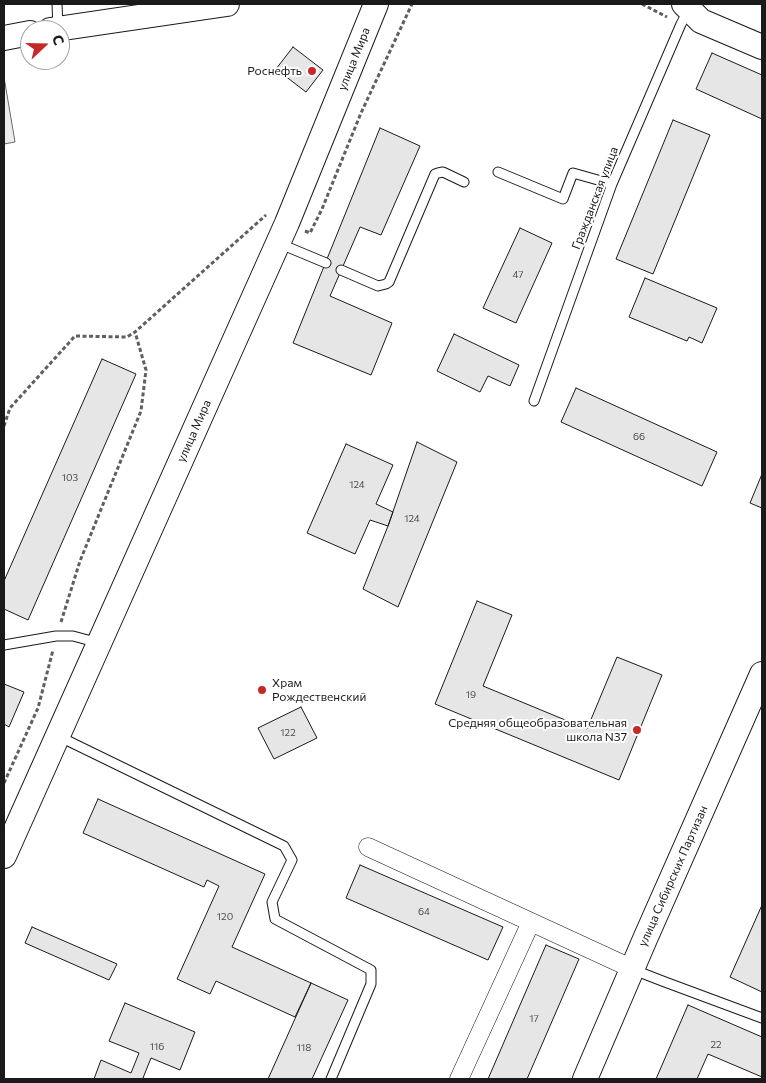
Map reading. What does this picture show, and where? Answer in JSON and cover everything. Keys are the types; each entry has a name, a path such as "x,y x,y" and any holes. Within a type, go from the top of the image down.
{"main road":[{"path":"70,27 227,4"},
{"name":"улица Мира","path":"4,856 282,233 376,4"},
{"path":"687,6 701,21 762,47"},
{"path":"4,38 20,36"},
{"name":"улица Сибирских Партизан","path":"585,1079 762,677"}],"street":[{"path":"368,847 632,969"},
{"path":"459,1079 531,922"}],"lane":[{"path":"55,20 57,4"},
{"name":"Гражданская улица","path":"534,401 612,184 687,6"},
{"path":"341,270 378,286 389,282 435,174 443,172 464,182"},
{"path":"498,172 563,199 573,173 612,184"},
{"path":"282,233 326,264"},
{"path":"4,645 56,636 73,636 98,643"},
{"path":"57,736 284,846 292,860 272,902 275,919 371,970 371,984 331,1079"},
{"path":"632,969 762,1018"}],"path":[{"path":"4,426 10,408 75,336 127,337 135,332 269,213 282,233 310,233 322,209 361,113 412,4"},
{"path":"4,783 38,708 56,636 80,560 141,411 146,370 135,332"}],"shaded area":[{"path":"4,77 15,142 4,144"}],"building":[{"path":"293,47 323,70 306,92 276,69"},
{"path":"712,53 762,75 762,119 696,89"},
{"path":"673,120 710,135 653,274 616,259"},
{"path":"380,128 420,146 381,235 360,227 330,296 392,323 371,375 293,343"},
{"path":"520,228 552,243 516,323 483,308"},
{"path":"645,278 717,308 702,343 689,337 687,341 629,317"},
{"path":"454,334 519,365 510,386 488,376 480,392 437,371"},
{"path":"102,359 136,374 28,620 4,609 4,581"},
{"path":"576,388 717,452 702,486 561,422"},
{"path":"417,442 457,462 398,607 363,589 388,526"},
{"path":"346,444 393,465 376,504 393,512 388,526 370,520 355,554 307,533"},
{"path":"762,474 762,508 750,503"},
{"path":"477,601 512,615 483,686 587,729 617,657 662,675 619,780 435,704"},
{"path":"4,684 24,692 9,727 4,724"},
{"path":"301,707 317,738 274,759 258,728"},
{"path":"98,799 265,874 232,947 311,983 295,1017 216,981 210,994 177,979 219,886 207,880 204,887 83,833"},
{"path":"360,865 503,927 488,960 346,898"},
{"path":"762,905 762,992 730,977"},
{"path":"32,927 117,964 109,980 25,943"},
{"path":"546,945 579,959 527,1079 488,1079"},
{"path":"311,983 348,1000 312,1079 268,1079"},
{"path":"125,1003 195,1032 180,1070 151,1058 143,1078 147,1079 94,1079 101,1060 131,1073 139,1053 109,1041"},
{"path":"688,1005 762,1037 762,1077 708,1054 697,1079 656,1079"}],"place":[{"name":"Роснефть","path":"312,71"},
{"name":"Храм Рождественский","path":"262,690"},
{"name":"Средняя общеобразовательная школа N37","path":"637,730"}]}
